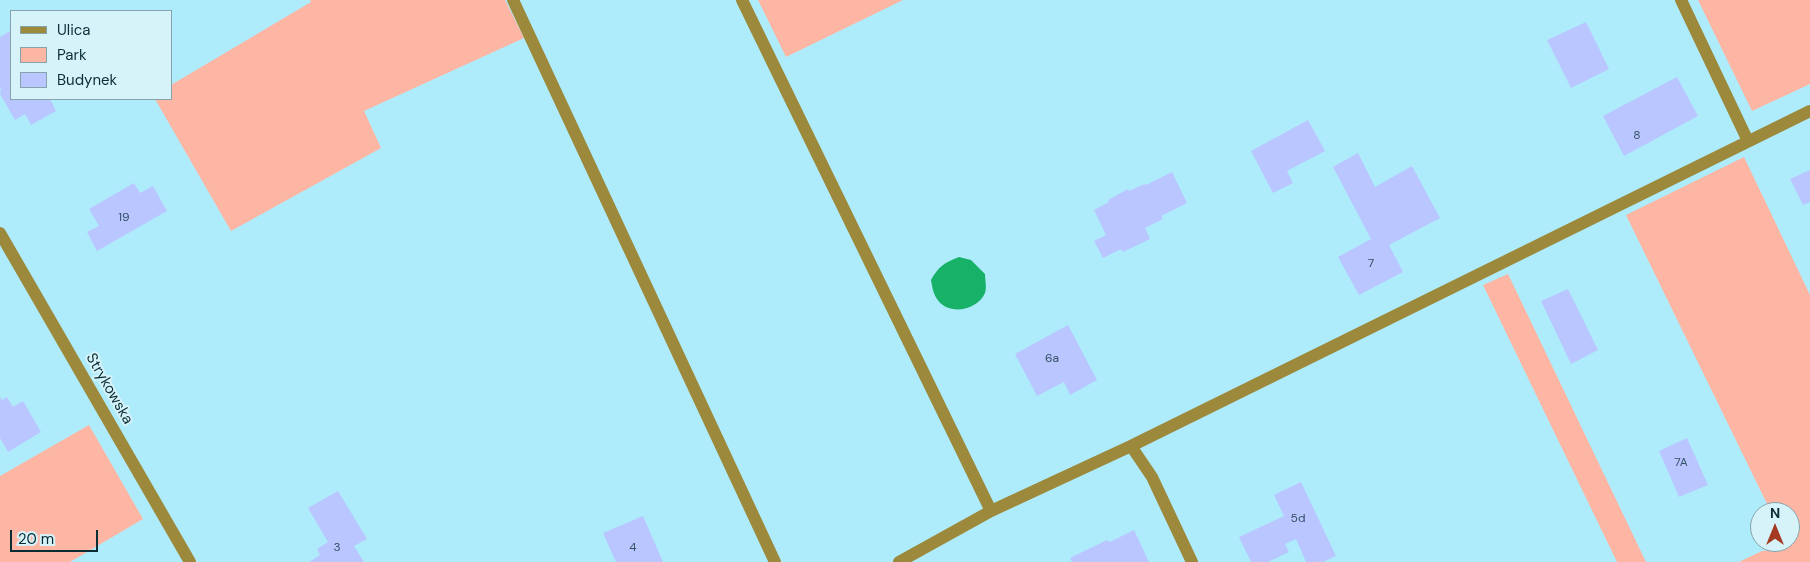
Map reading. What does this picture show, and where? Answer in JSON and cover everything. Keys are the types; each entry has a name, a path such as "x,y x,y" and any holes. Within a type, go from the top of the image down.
{"street":[{"path":"513,0 775,562"},
{"path":"742,0 991,511"},
{"path":"1681,0 1748,141"},
{"path":"899,562 991,511 1131,446 1810,111"},
{"name":"Strykowska","path":"0,233 190,562"},
{"path":"1131,446 1152,477 1192,562"}],"green space":[{"path":"310,0 505,0 524,38 364,111 381,148 231,231 156,100 172,100 172,84 311,2"},
{"path":"758,0 903,0 786,57"},
{"path":"1698,0 1810,0 1810,84 1752,111"},
{"path":"1744,157 1810,295 1810,562 1739,562 1760,552 1800,552 1800,502 1766,502 1626,215"},
{"path":"1508,274 1646,562 1617,562 1483,285"},
{"path":"89,425 143,519 70,562 0,562 0,476"}],"shaded area":[{"path":"959,257 971,260 985,274 986,289 976,304 962,309 948,308 937,299 931,280 942,266"}],"building":[{"path":"1586,22 1609,69 1571,88 1547,40"},
{"path":"10,31 10,100 50,100 56,111 31,125 25,114 15,120 0,94 0,37"},
{"path":"1677,77 1698,116 1624,156 1603,116"},
{"path":"1308,120 1325,151 1287,171 1293,183 1273,193 1251,151"},
{"path":"1358,153 1375,187 1412,166 1440,218 1389,245 1403,272 1359,295 1338,257 1371,239 1333,167"},
{"path":"1810,170 1810,202 1803,205 1790,179"},
{"path":"1172,172 1187,203 1161,216 1163,219 1145,228 1150,239 1123,252 1121,249 1103,258 1094,241 1106,235 1094,210 1128,189 1129,191 1146,185"},
{"path":"134,183 140,193 153,186 167,211 97,251 87,232 99,226 89,209"},
{"path":"1568,289 1598,350 1571,364 1541,301"},
{"path":"1068,325 1097,380 1070,395 1064,382 1037,396 1015,354"},
{"path":"0,397 2,400 7,397 13,407 23,401 41,432 8,452 0,438"},
{"path":"1687,438 1708,485 1679,497 1659,451"},
{"path":"1301,482 1336,556 1323,562 1306,562 1296,539 1285,544 1289,552 1268,562 1251,562 1239,537 1284,516 1274,495"},
{"path":"338,491 367,539 354,546 364,562 309,562 320,555 317,549 328,542 308,508"},
{"path":"643,516 663,562 616,562 603,533"},
{"path":"1134,530 1149,562 1072,562 1070,558 1107,540 1110,542"}]}
